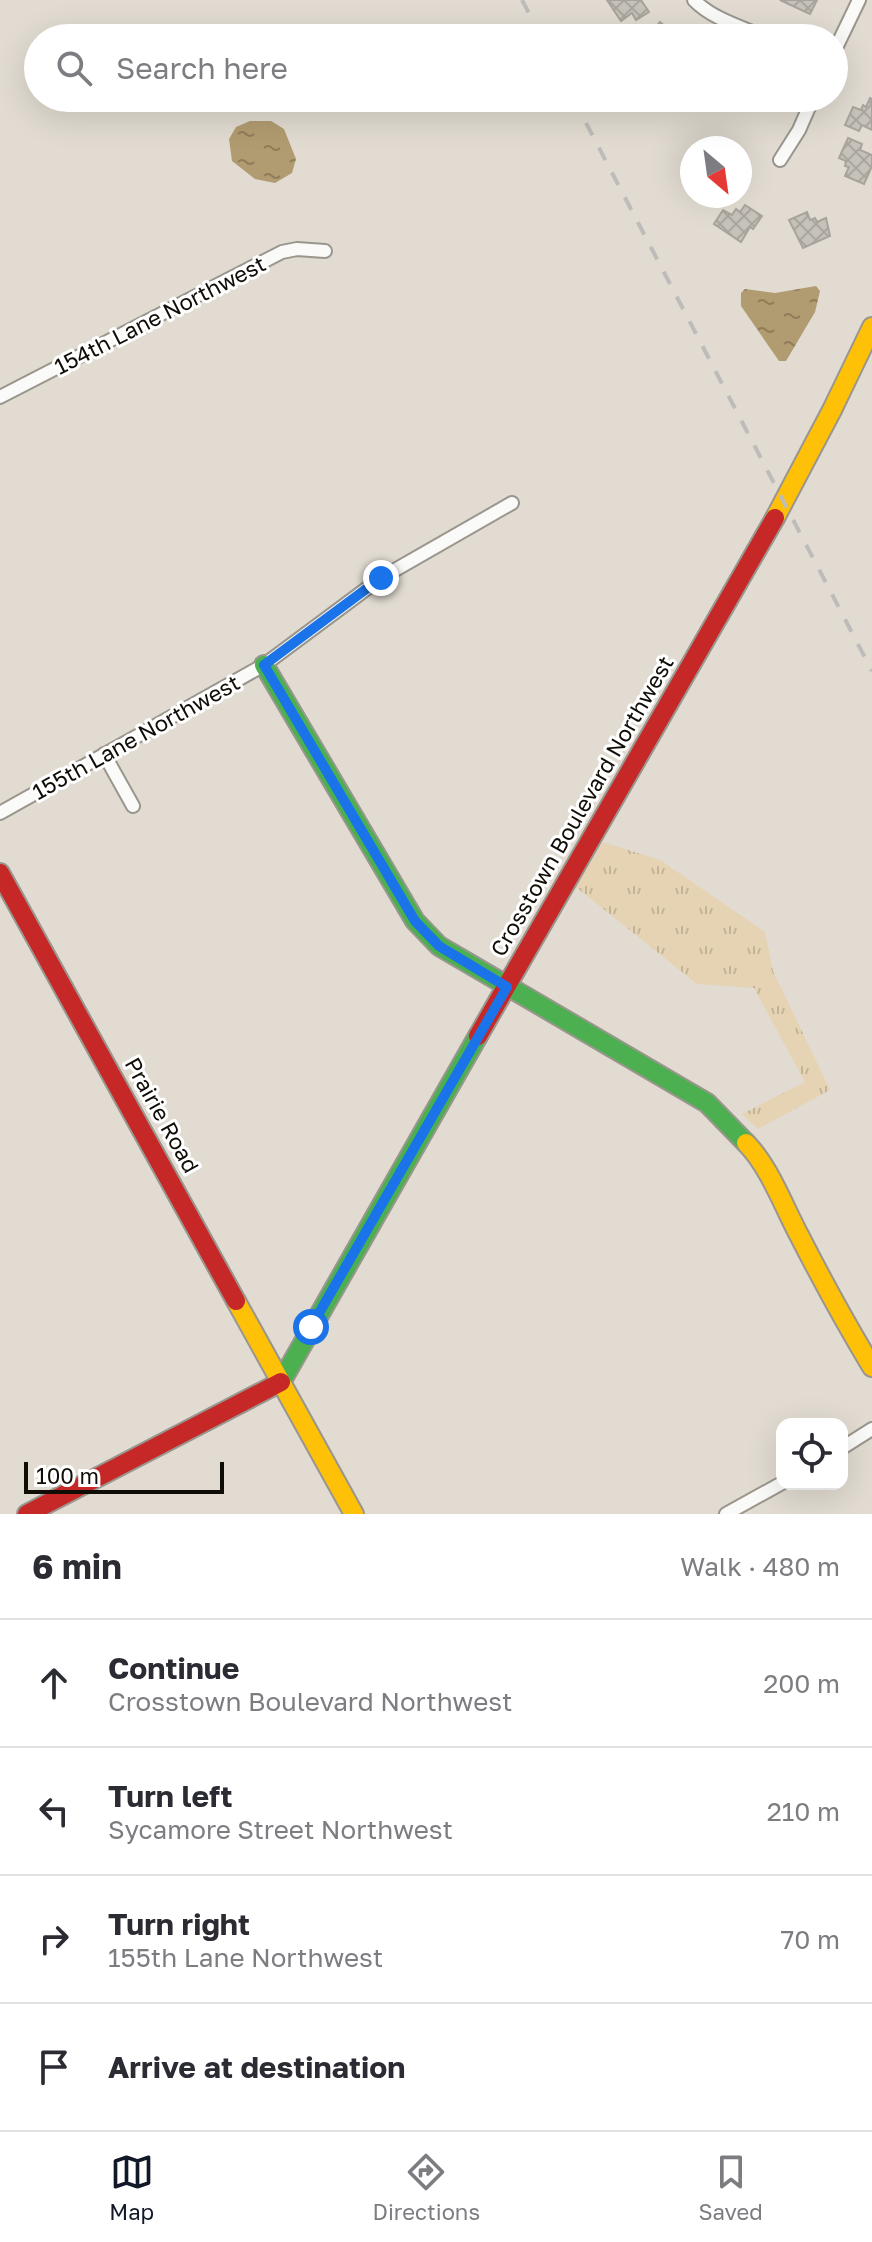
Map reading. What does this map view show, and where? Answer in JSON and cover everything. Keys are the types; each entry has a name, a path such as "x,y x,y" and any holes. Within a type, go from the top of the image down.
{"street":[{"path":"694,0 738,24"},
{"path":"847,24 859,0"},
{"path":"780,160 807,112"},
{"name":"154th Lane Northwest","path":"0,397 282,252 297,249 325,251"},
{"name":"Crosstown Boulevard Northwest","path":"281,1382 784,501 872,327"},
{"name":"155th Lane Northwest","path":"0,813 264,665 381,578 512,503"},
{"path":"264,665 415,921 439,946 705,1101 752,1149 830,1296 872,1367"},
{"path":"104,754 133,806"},
{"name":"Prairie Road","path":"0,873 281,1382"},
{"path":"27,1514 281,1382 354,1514"},
{"path":"848,1444 872,1429"},
{"path":"726,1514 776,1486"}],"green space":[{"path":"603,842 660,860 765,932 773,971 830,1090 758,1129 742,1114 805,1082 754,988 697,984 576,887"}],"water":[{"path":"250,121 271,121 284,129 296,159 292,173 275,183 255,179 232,161 229,139 236,127"},
{"path":"816,286 820,291 815,312 786,361 779,361 741,306 741,293 745,289 775,293"}],"building":[{"path":"607,0 641,0 649,12 636,20 632,13 621,21"},
{"path":"780,0 817,0 810,14"},
{"path":"870,98 872,130 862,125 859,131 845,125 853,107 861,110"},
{"path":"848,138 862,144 860,150 872,155 872,166 864,184 845,176 849,167 845,166 846,161 839,158"},
{"path":"743,208 750,208 762,216 753,229 750,227 741,242 714,224 723,210 732,215 736,209 740,212"},
{"path":"807,212 810,220 815,218 817,222 826,218 830,236 803,248 789,220"}],"railway":[{"path":"522,0 535,24"},
{"path":"580,112 872,671"}],"traffic: fast":[{"path":"264,665 415,921 439,946 707,1103 746,1143"},
{"path":"281,1382 478,1036"}],"traffic: slow":[{"path":"775,518 872,327"},
{"path":"746,1143 769,1175 825,1285 872,1367"},
{"path":"236,1301 354,1514"}],"traffic: jam":[{"path":"478,1036 775,518"},
{"path":"0,873 236,1301"},
{"path":"27,1514 281,1382"}],"route":[{"path":"311,1327 507,987 439,946 415,921 264,665 381,578"}]}
